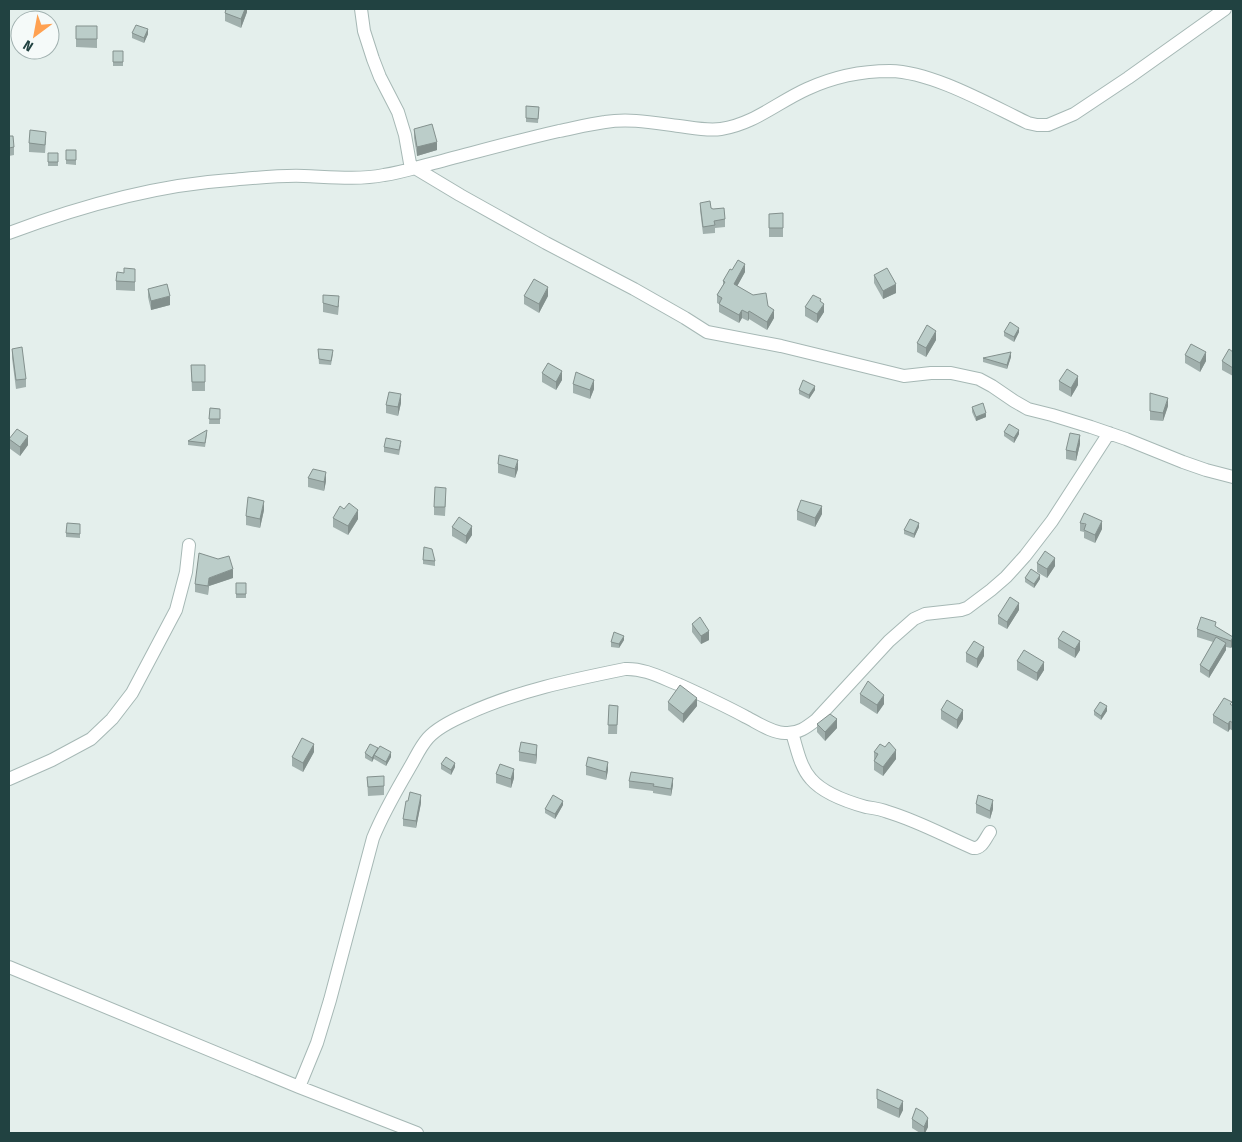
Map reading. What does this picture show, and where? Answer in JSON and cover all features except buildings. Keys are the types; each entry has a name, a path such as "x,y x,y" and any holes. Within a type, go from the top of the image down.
{"street":[{"path":"361,9 364,31 370,50 380,77 398,112 413,168 554,248 634,289 707,332 781,346 904,376 951,373 979,379 1028,409 1109,433 1206,470 1233,476"},
{"path":"9,234 37,223 119,199 166,188 206,182 302,176 330,178 382,176 535,136 607,121 631,120 706,130 723,129 756,118 806,89 842,77 870,72 908,72 953,88 1028,123 1048,125 1074,114 1225,9"},
{"path":"299,1087 317,1043 330,1000 373,838 380,822 428,737 454,720 481,708 544,687 625,669 634,669 657,676 712,699 771,729 792,733 806,728 816,720 889,641 914,618 926,614 968,608 1006,577 1052,521 1109,433"},
{"path":"9,778 52,760 91,739 112,719 132,692 176,610 186,572 189,545"},
{"path":"792,733 805,771 811,780 835,796 895,814 976,849 982,845 990,832"},
{"path":"9,967 299,1087 417,1133"}]}
